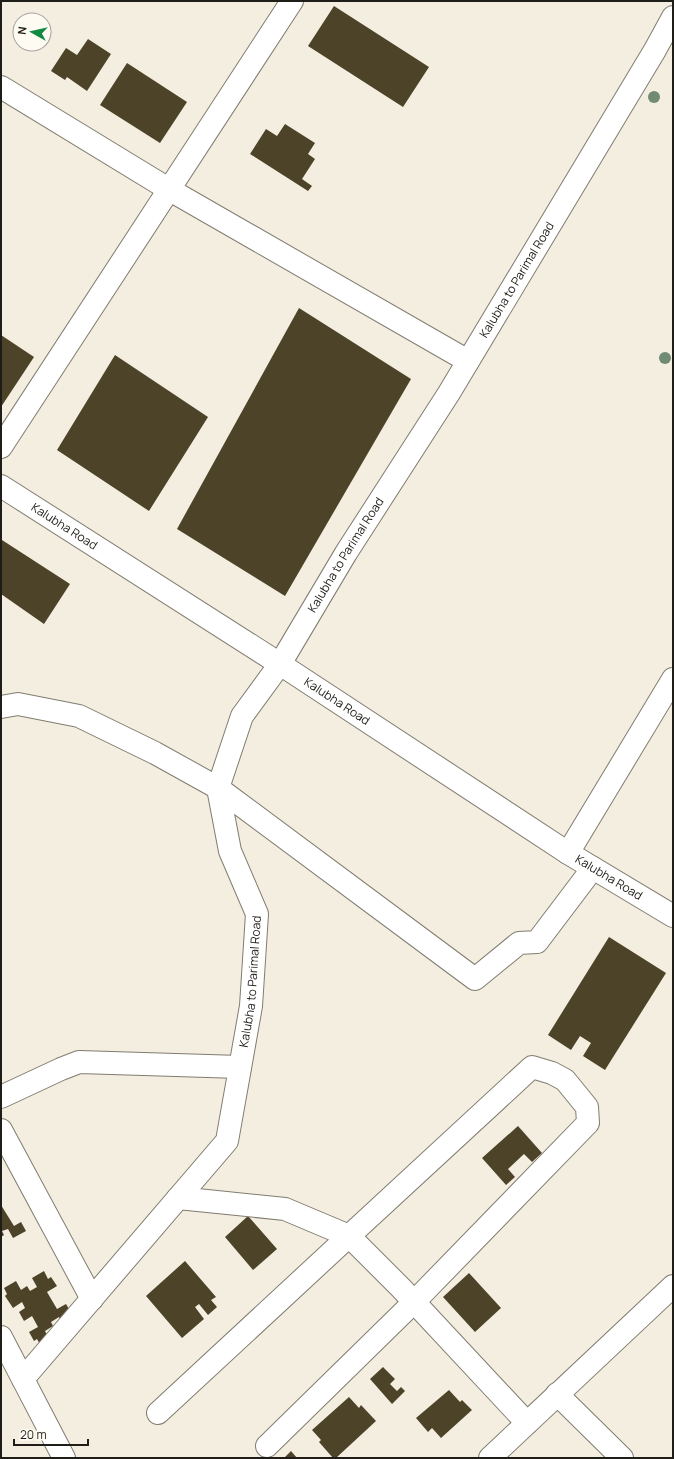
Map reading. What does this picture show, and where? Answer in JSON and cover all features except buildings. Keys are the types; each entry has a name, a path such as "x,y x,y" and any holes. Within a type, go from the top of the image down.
{"street":[{"path":"1,447 292,1"},
{"name":"Kalubha to Parimal Road","path":"178,1198 227,1141 251,1006 257,914 230,851 218,788 242,716 280,664 346,553 468,361 655,50 673,17"},
{"path":"1,87 170,190 468,361"},
{"name":"Kalubha Road","path":"1,486 280,664 568,853 673,916"},
{"path":"568,853 673,679"},
{"path":"1,707 18,704 79,716 155,753 218,788 475,979 520,943 537,942 593,868"},
{"path":"1,1097 78,1062 240,1067"},
{"path":"158,1413 532,1067 552,1073 564,1080 587,1107 588,1123 414,1302 267,1446"},
{"path":"1,1130 92,1299"},
{"path":"23,1379 178,1198 285,1209 349,1236 414,1302 527,1423"},
{"path":"490,1458 673,1286"},
{"path":"1,1337 61,1451 76,1458"},
{"path":"557,1394 622,1458"}]}
